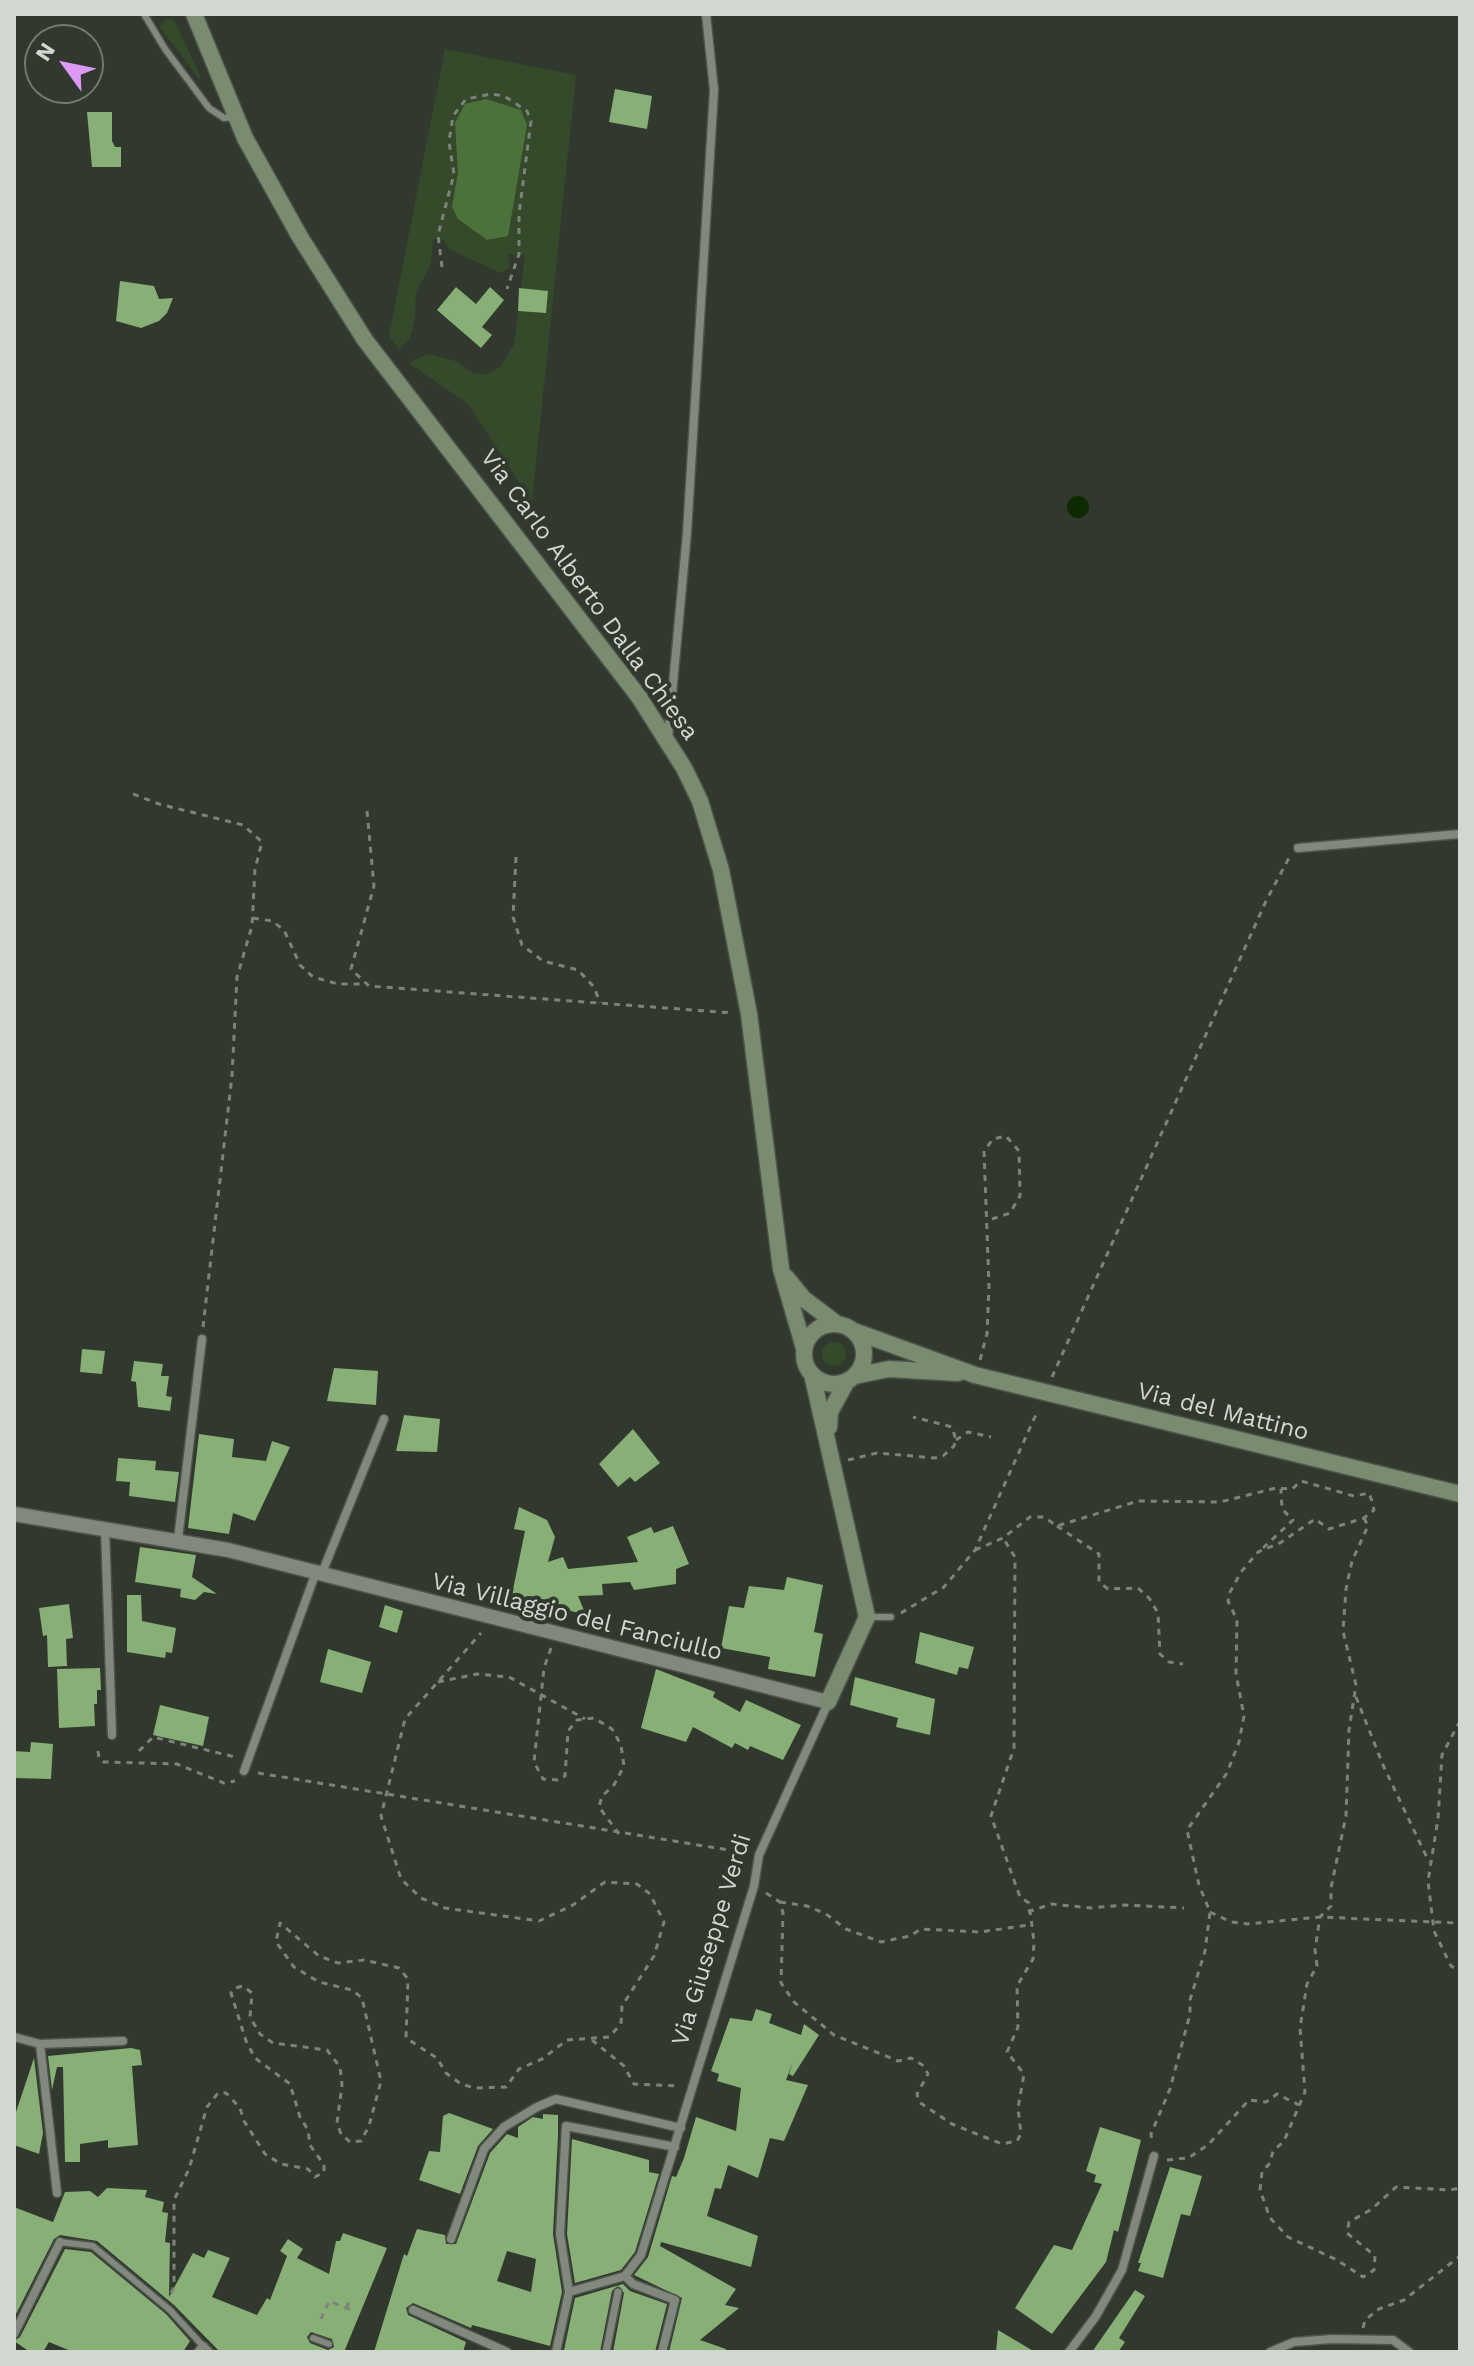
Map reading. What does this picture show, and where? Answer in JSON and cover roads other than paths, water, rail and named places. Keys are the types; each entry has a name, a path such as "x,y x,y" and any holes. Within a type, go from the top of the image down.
{"main road":[{"name":"Via Carlo Alberto Dalla Chiesa","path":"194,14 235,117 300,237 365,340 459,459 668,739 700,801 721,870 749,1014 781,1269 804,1348"},
{"path":"781,1269 804,1299 837,1324 854,1331 864,1348 860,1368 850,1378 830,1412 828,1437"},
{"path":"837,1324 820,1327 804,1348 828,1437 867,1617"},
{"name":"Via del Mattino","path":"854,1331 975,1375 1460,1494"},
{"name":"Via del Mattino","path":"850,1378 889,1369 975,1375"},
{"path":"812,1374 828,1383 850,1378"},
{"name":"Via Giuseppe Verdi","path":"828,1702 867,1617"}],"street":[{"path":"668,739 687,533 713,105 706,14"},
{"path":"1298,848 1460,834"},
{"path":"178,1539 202,1339"},
{"path":"244,1771 319,1572 384,1419"},
{"name":"Via Villaggio del Fanciullo","path":"14,1514 178,1539 828,1702"},
{"path":"105,1527 112,1735"},
{"name":"Via Giuseppe Verdi","path":"625,2276 641,2255 754,1886 759,1855 828,1702"},
{"path":"14,2037 40,2044 123,2041"},
{"path":"40,2044 57,2193"},
{"path":"451,2239 484,2149 504,2127 537,2107 556,2099 681,2128"},
{"path":"556,2352 569,2292 560,2234 566,2126 675,2147"},
{"path":"1069,2352 1096,2316 1122,2270 1154,2156"},
{"path":"14,2334 60,2242"},
{"path":"569,2292 625,2276 633,2284 675,2300 662,2352"},
{"path":"606,2352 618,2292"},
{"path":"413,2310 507,2352"},
{"path":"1270,2352 1294,2342 1362,2339 1393,2340 1409,2352"}],"lane":[{"path":"146,15 165,49 209,108 224,118 235,117"},
{"path":"867,1617 891,1617"},
{"path":"60,2242 93,2246 165,2305 204,2350"},
{"path":"313,2338 329,2344"}]}
